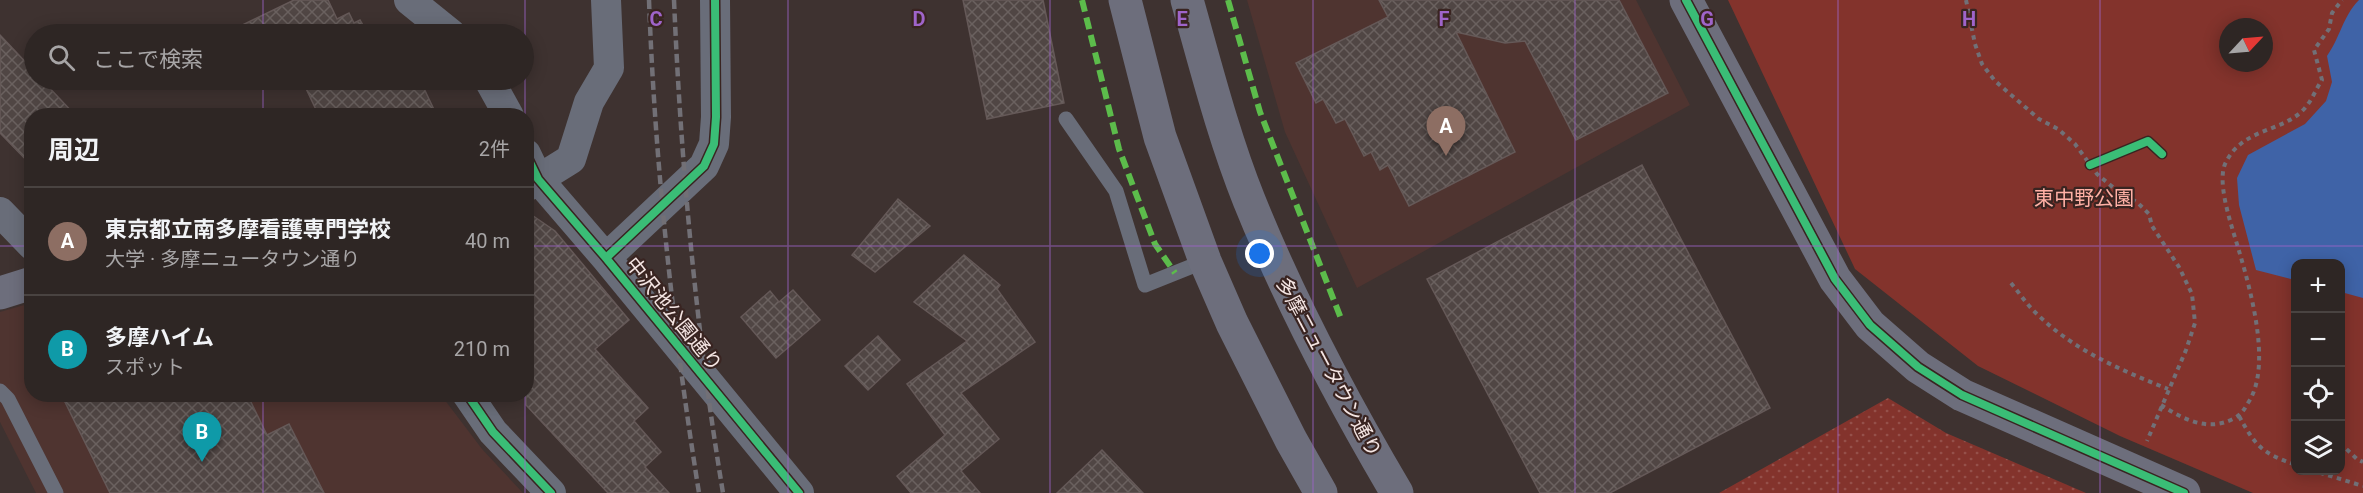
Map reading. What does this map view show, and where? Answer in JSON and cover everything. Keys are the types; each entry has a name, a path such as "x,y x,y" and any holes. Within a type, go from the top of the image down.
{"main road":[{"path":"1125,0 1160,137 1205,261 1232,323 1291,440 1321,493"},
{"name":"多摩ニュータウン通り","path":"1188,0 1221,123 1248,198 1276,263 1350,414 1397,493"},
{"path":"1686,0 1835,279 1870,325 1918,367 1962,394 2184,493"},
{"path":"0,293 24,286"}],"street":[{"path":"410,0 439,24"},
{"path":"534,173 571,159 589,102 609,68 606,0"},
{"path":"606,258 704,166 714,144 716,117 715,0"},
{"path":"495,90 505,108"},
{"name":"中沢池公園通り","path":"534,178 606,258 800,493"},
{"path":"0,212 24,237"},
{"path":"472,402 493,432 550,493"}],"lane":[{"path":"1066,119 1116,192 1145,285 1205,261"},
{"path":"0,391 8,399 56,493"}],"path":[{"path":"1966,0 1975,44 1982,64 1995,81 2039,119 2058,129 2075,144 2109,186 2137,202 2149,214 2152,226 2179,267 2192,294 2195,323 2144,450"},
{"path":"2161,405 2184,419 2204,424 2225,423 2239,416 2253,396 2259,375 2260,351 2245,273 2224,203 2225,165 2241,143 2264,130 2283,124 2305,108 2322,80 2314,50 2329,28 2332,12 2342,0"},
{"path":"2090,165 2100,161"},
{"path":"2011,283 2037,315 2063,337 2121,370 2168,389"},
{"path":"2239,416 2254,442 2275,458 2291,464"},
{"path":"2345,448 2363,462"},
{"path":"2325,475 2363,486"}],"shaded area":[{"path":"1247,0 1636,0 1690,105 1357,288 1285,132"},
{"path":"24,305 24,402 446,402 482,449 523,493 36,493 0,422 0,312"}],"green space":[{"name":"東中野公園","path":"1728,0 2363,0 2363,493 2253,493 2120,436 1978,366 1855,269"},
{"path":"1888,398 1946,433 2086,493 1719,493"}],"water":[{"path":"2359,0 2363,0 2363,298 2345,293 2345,259 2291,259 2291,279 2256,270 2239,205 2237,178 2248,155 2305,124 2326,101 2332,82 2327,56"}],"building":[{"path":"294,0 328,0 337,19 349,13 354,23 360,20 362,24 244,24"},
{"path":"963,0 1043,0 1064,103 987,119"},
{"path":"1379,0 1619,0 1668,93 1576,140 1525,41 1505,43 1456,32 1515,152 1409,206 1388,165 1380,170 1371,152 1364,156 1345,119 1336,123 1323,99 1316,103 1296,63 1388,17"},
{"path":"0,35 24,60 24,90 51,90 68,108 24,108 24,158 0,133"},
{"path":"307,90 425,90 433,108 315,108"},
{"path":"1642,165 1770,408 1610,493 1540,493 1427,279"},
{"path":"898,199 930,226 875,272 852,255"},
{"path":"534,217 555,231 629,320 595,349 648,408 634,421 661,452 645,467 669,493 608,493 526,405 526,402 534,402"},
{"path":"964,255 1000,285 997,289 1035,342 961,393 999,439 961,471 980,493 911,493 897,476 945,435 907,384 967,341 914,302"},
{"path":"793,290 820,320 776,358 741,317 770,291 779,302"},
{"path":"878,336 900,360 868,390 845,366"},
{"path":"65,402 251,402 267,435 289,424 324,493 110,493"},
{"path":"1102,450 1143,493 1057,493"}],"railway":[{"path":"649,0 666,247 699,493"},
{"path":"674,0 681,124 697,309 723,493"}],"marked path":[{"path":"1082,0 1119,149 1155,244 1175,273"},
{"path":"1228,0 1260,112 1342,321"}],"cycle path":[{"path":"606,258 704,166 714,144 716,117 715,0"},
{"path":"1686,0 1835,279 1870,325 1918,367 1962,395 2184,493"},
{"path":"2090,165 2148,141 2162,154"},
{"path":"534,171 538,179 799,493"},
{"path":"472,402 493,432 551,493"}],"place":[{"name":"東京都立南多摩看護専門学校","path":"1446,156"},
{"name":"多摩ハイム","path":"202,462"}]}
